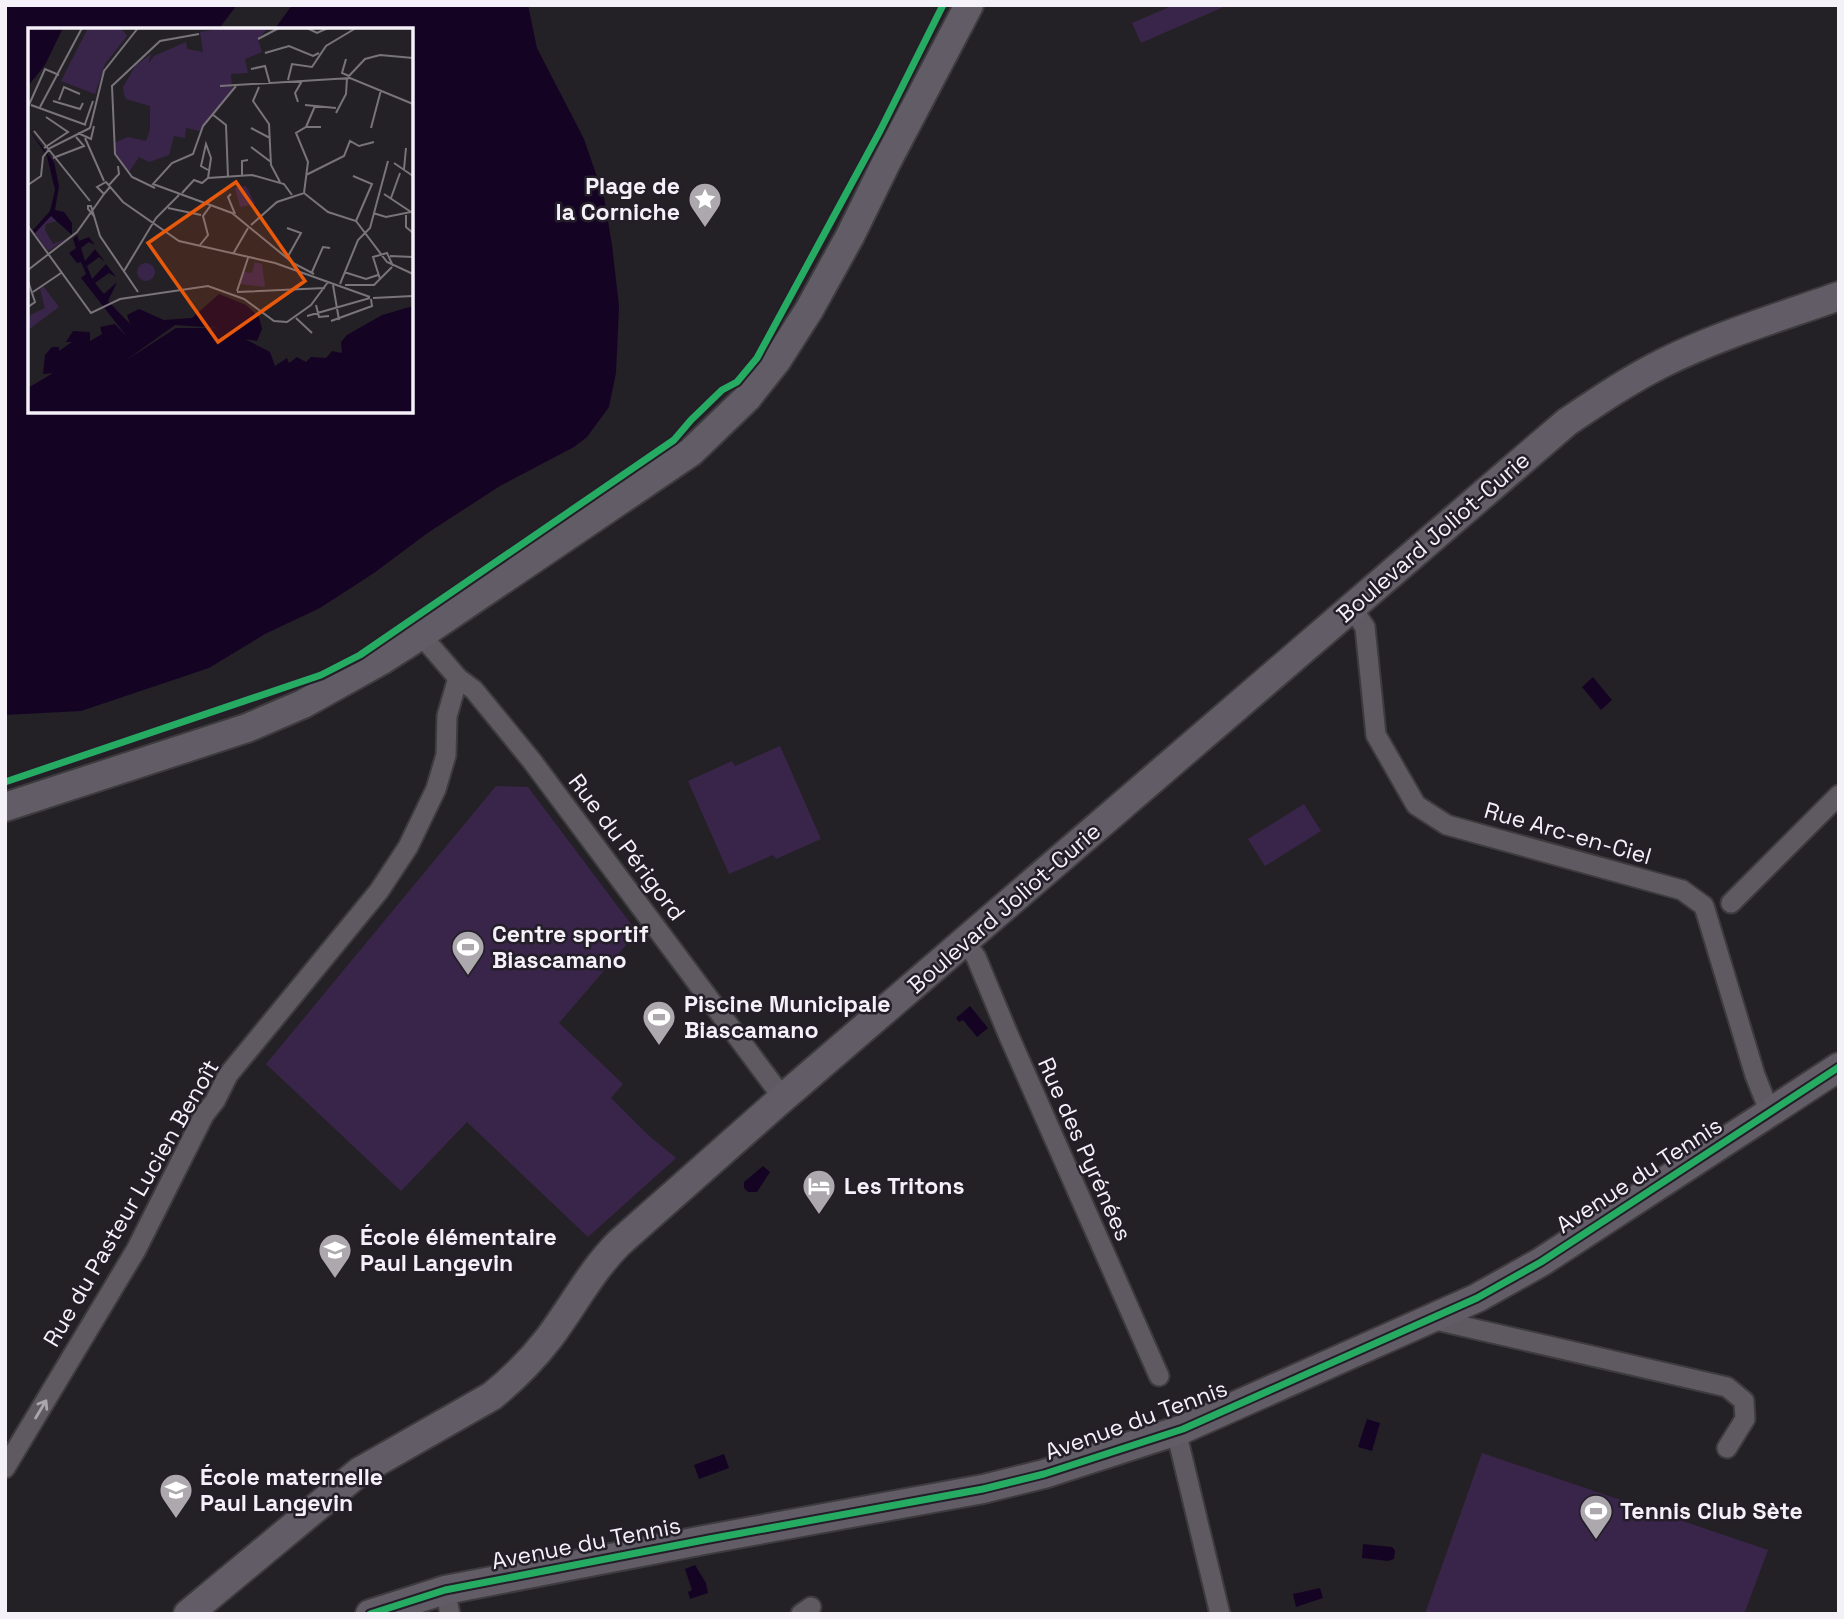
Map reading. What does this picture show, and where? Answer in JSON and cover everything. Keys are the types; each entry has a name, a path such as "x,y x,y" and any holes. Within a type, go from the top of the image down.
{"street":[{"path":"5,807 247,728 303,704 421,635 691,452 747,398 777,360 809,310 969,5"},
{"name":"Boulevard Joliot-Curie","path":"188,1614 359,1472 476,1406 508,1383 550,1336 601,1261 783,1098 1567,422 1603,397 1663,363 1701,346 1839,296"},
{"name":"Rue Arc-en-Ciel","path":"1351,607 1365,627 1376,736 1416,805 1447,825 1682,890 1704,906 1755,1075 1770,1113"},
{"name":"Rue du Périgord","path":"421,635 458,678 474,690 532,761 783,1098"},
{"name":"Rue du Pasteur Lucien Benoît","path":"5,1468 136,1250 204,1115 215,1101 228,1075 379,891 408,847 436,789 446,755 446,716 458,678"},
{"path":"1731,903 1839,795"},
{"name":"Rue des Pyrénées","path":"965,942 976,957 1159,1377"},
{"name":"Avenue du Tennis","path":"370,1614 447,1602 709,1539 983,1489 1044,1474 1176,1431 1477,1298 1541,1262 1839,1067"},
{"path":"1431,1319 1727,1387 1744,1401 1745,1419 1727,1448"},
{"path":"1176,1431 1220,1614"}],"shaded area":[{"path":"5,5 528,5 537,48 584,139 604,197 619,306 616,373 609,407 587,437 574,447 500,486 320,608 265,634 209,668 81,711 5,715"},
{"path":"1174,5 1228,5 1141,43 1132,23"},
{"path":"1593,677 1612,700 1601,710 1582,687"},
{"path":"780,746 821,839 776,859 773,855 729,874 688,781 732,761 735,766"},
{"name":"Centre sportif Biascamano","path":"496,786 528,787 637,932 559,1023 623,1084 611,1098 676,1158 588,1237 467,1122 401,1191 266,1064"},
{"path":"1304,804 1321,831 1265,866 1248,839"},
{"path":"970,1006 988,1028 977,1037 963,1020 959,1022 956,1018"},
{"path":"763,1166 770,1172 757,1192 748,1192 744,1188 744,1182"},
{"path":"1367,1419 1380,1423 1372,1451 1358,1447"},
{"name":"Tennis Club Sète","path":"1482,1453 1768,1550 1744,1614 1425,1614"},
{"path":"724,1454 729,1468 699,1479 694,1465"},
{"path":"1363,1544 1392,1547 1395,1550 1394,1559 1388,1561 1362,1558"},
{"path":"695,1565 706,1583 708,1593 690,1599 688,1592 692,1590 685,1569"},
{"path":"1320,1588 1323,1598 1296,1607 1293,1594"}],"pier":[{"path":"237,5 292,5 275,28 220,28"}],"cycle path":[{"path":"5,782 321,675 360,655 674,440 722,390 737,382 757,358 880,131 943,5"},
{"path":"370,1614 445,1590 983,1489 1044,1474 1183,1429 1477,1298 1541,1262 1839,1067"}],"place":[{"name":"Plage de la Corniche","path":"705,229"},
{"name":"Centre sportif Biascamano","path":"468,977"},
{"name":"Piscine Municipale Biascamano","path":"659,1047"},
{"name":"Les Tritons","path":"819,1216"},
{"name":"École élémentaire Paul Langevin","path":"335,1280"},
{"name":"École maternelle Paul Langevin","path":"176,1520"},
{"name":"Tennis Club Sète","path":"1596,1541"}]}
